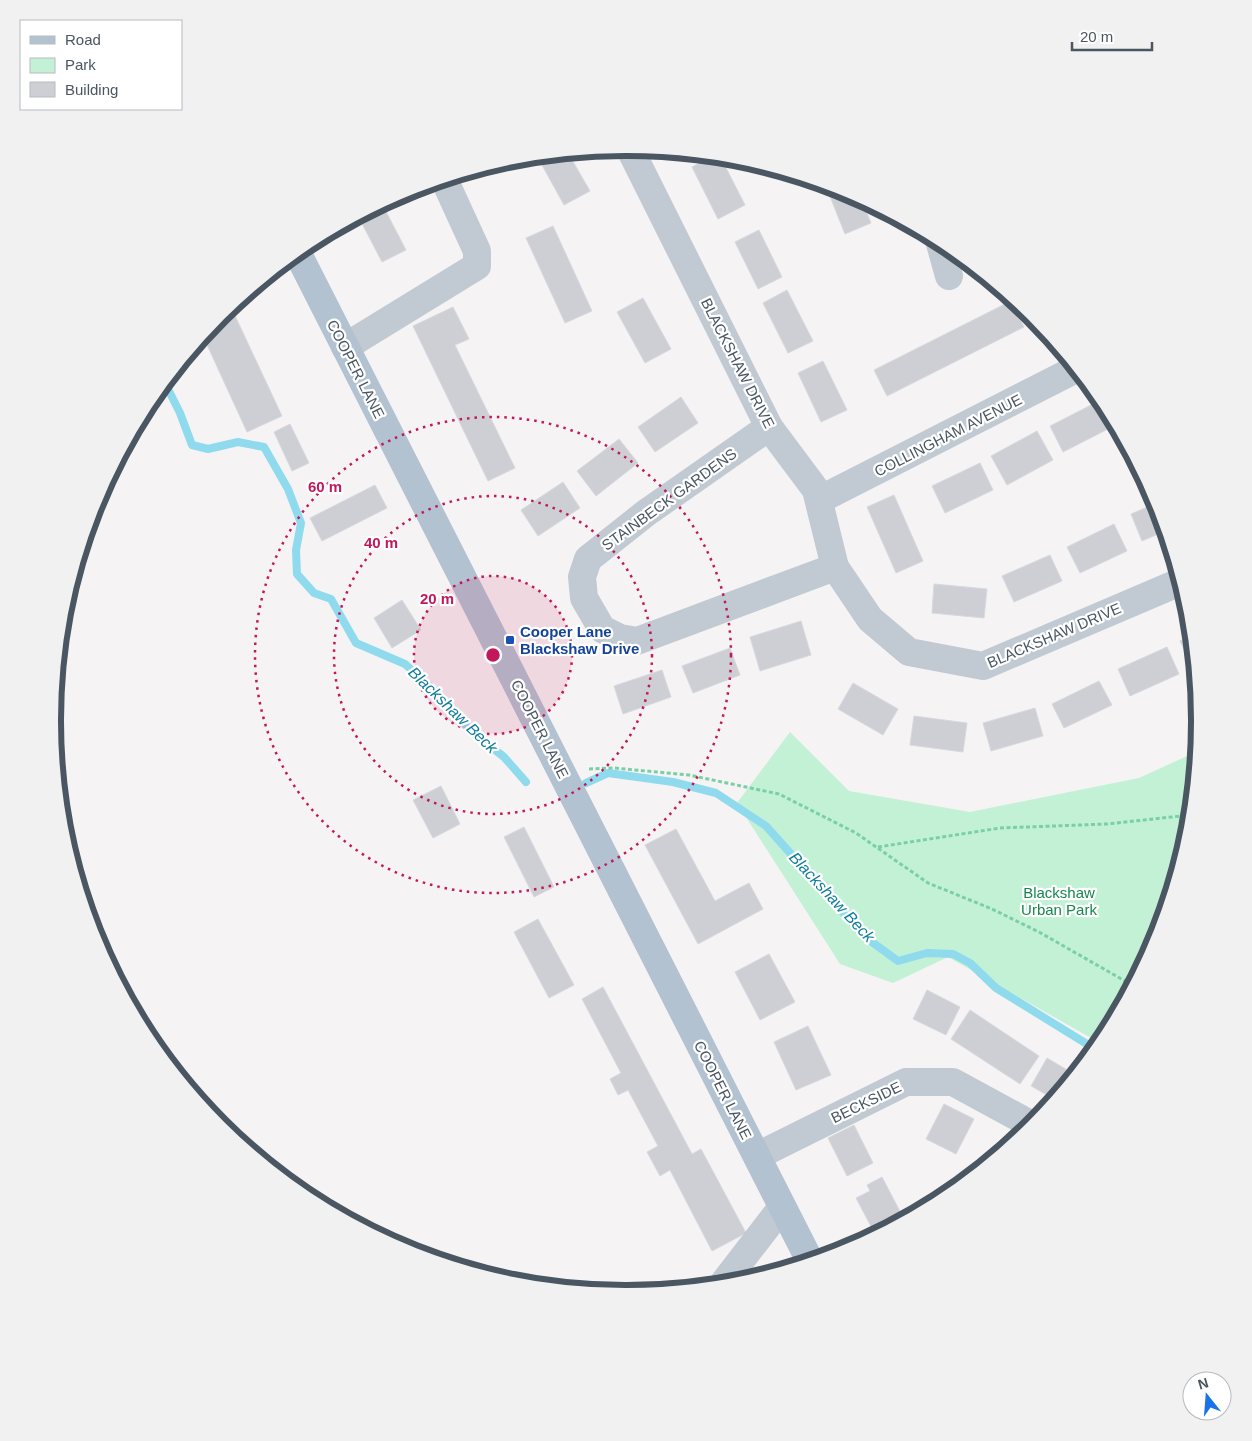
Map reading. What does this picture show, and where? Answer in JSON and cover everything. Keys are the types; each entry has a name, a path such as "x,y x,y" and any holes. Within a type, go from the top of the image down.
{"main road":[{"name":"COOPER LANE","path":"301,259 807,1255"}],"street":[{"name":"BLACKSHAW DRIVE","path":"634,156 769,427 816,490 835,567 870,619 910,652 983,666 1174,584"},
{"path":"345,347 477,266 477,251 447,185"},
{"path":"942,253 950,276"},
{"name":"COLLINGHAM AVENUE","path":"819,500 1070,372"},
{"name":"STAINBECK GARDENS","path":"769,427 646,513 588,559 582,577 584,598 602,629 620,638 637,641 835,567"},
{"name":"BECKSIDE","path":"757,1156 906,1082 953,1082 1024,1121"},
{"path":"729,1275 782,1207"}],"path":[{"path":"564,776 590,769 614,768 689,776 779,794 856,832 928,883 992,909 1039,932 1127,982"},
{"path":"877,847 1000,828 1107,824 1182,816"}],"green space":[{"name":"Blackshaw Urban Park","path":"790,732 849,791 970,812 1139,778 1190,755 1180,831 1172,867 1161,902 1133,970 1093,1039 948,957 893,983 840,964 737,803"}],"building":[{"path":"571,159 590,191 564,205 541,163"},
{"path":"703,161 725,165 745,205 718,219 692,167"},
{"path":"829,194 865,209 871,223 845,234"},
{"path":"385,210 406,250 382,262 361,222"},
{"path":"553,226 592,311 565,323 526,238"},
{"path":"759,230 782,277 758,289 735,242"},
{"path":"787,290 813,341 788,353 763,303"},
{"path":"643,298 671,349 645,363 617,312"},
{"path":"1006,303 1018,314 1024,327 887,396 874,370"},
{"path":"453,307 469,339 455,345 515,468 488,481 413,326"},
{"path":"234,314 282,416 247,432 206,343"},
{"path":"823,361 847,410 821,422 798,373"},
{"path":"681,397 698,423 655,452 638,427"},
{"path":"1094,404 1109,428 1063,452 1050,426"},
{"path":"290,424 309,463 292,471 274,432"},
{"path":"1037,431 1053,460 1007,485 991,456"},
{"path":"619,439 638,463 596,496 577,471"},
{"path":"980,463 993,490 945,513 932,486"},
{"path":"563,482 580,508 538,536 521,510"},
{"path":"375,485 387,508 322,541 310,518"},
{"path":"894,495 923,561 896,573 867,507"},
{"path":"1149,506 1159,534 1142,541 1131,514"},
{"path":"1114,524 1127,551 1080,573 1067,547"},
{"path":"1050,555 1062,581 1014,602 1002,576"},
{"path":"934,584 987,589 984,618 932,613"},
{"path":"402,600 421,630 392,648 374,618"},
{"path":"801,621 811,655 760,671 750,637"},
{"path":"1185,638 1187,655 1180,641"},
{"path":"1167,647 1179,674 1130,696 1118,669"},
{"path":"730,648 740,675 693,693 682,666"},
{"path":"662,670 671,697 623,714 614,686"},
{"path":"1099,681 1112,705 1064,728 1052,704"},
{"path":"853,683 898,709 883,735 838,709"},
{"path":"1035,708 1043,736 991,751 983,723"},
{"path":"914,716 967,723 963,752 910,745"},
{"path":"441,786 460,824 433,838 413,800"},
{"path":"524,827 554,887 534,897 504,837"},
{"path":"676,829 715,901 749,883 763,909 698,944 645,845"},
{"path":"538,919 574,985 549,998 514,932"},
{"path":"769,954 795,1002 760,1020 735,972"},
{"path":"603,987 692,1154 701,1149 746,1233 712,1251 670,1170 660,1176 647,1152 658,1146 628,1090 618,1095 610,1079 621,1073 582,999"},
{"path":"927,990 960,1007 946,1035 913,1019"},
{"path":"970,1010 1039,1056 1020,1084 951,1039"},
{"path":"808,1026 831,1075 796,1090 774,1042"},
{"path":"1047,1058 1069,1071 1048,1096 1031,1086"},
{"path":"944,1104 974,1119 956,1154 926,1139"},
{"path":"854,1125 873,1163 847,1176 828,1138"},
{"path":"882,1177 901,1214 872,1229 856,1198 870,1191 867,1185"}],"waterway":[{"name":"Blackshaw Beck","path":"168,390 180,413 192,445 208,449 238,442 264,447 288,489 301,523 296,550 297,574 314,593 331,599 356,643 405,664 439,695 470,730 504,757 526,782"},
{"name":"Blackshaw Beck","path":"586,783 608,773 673,782 716,793 766,826 865,937 898,961 927,953 953,954 970,963 996,988 1088,1045"}],"place":[{"name":"Cooper Lane Blackshaw Drive","path":"510,640"}]}
